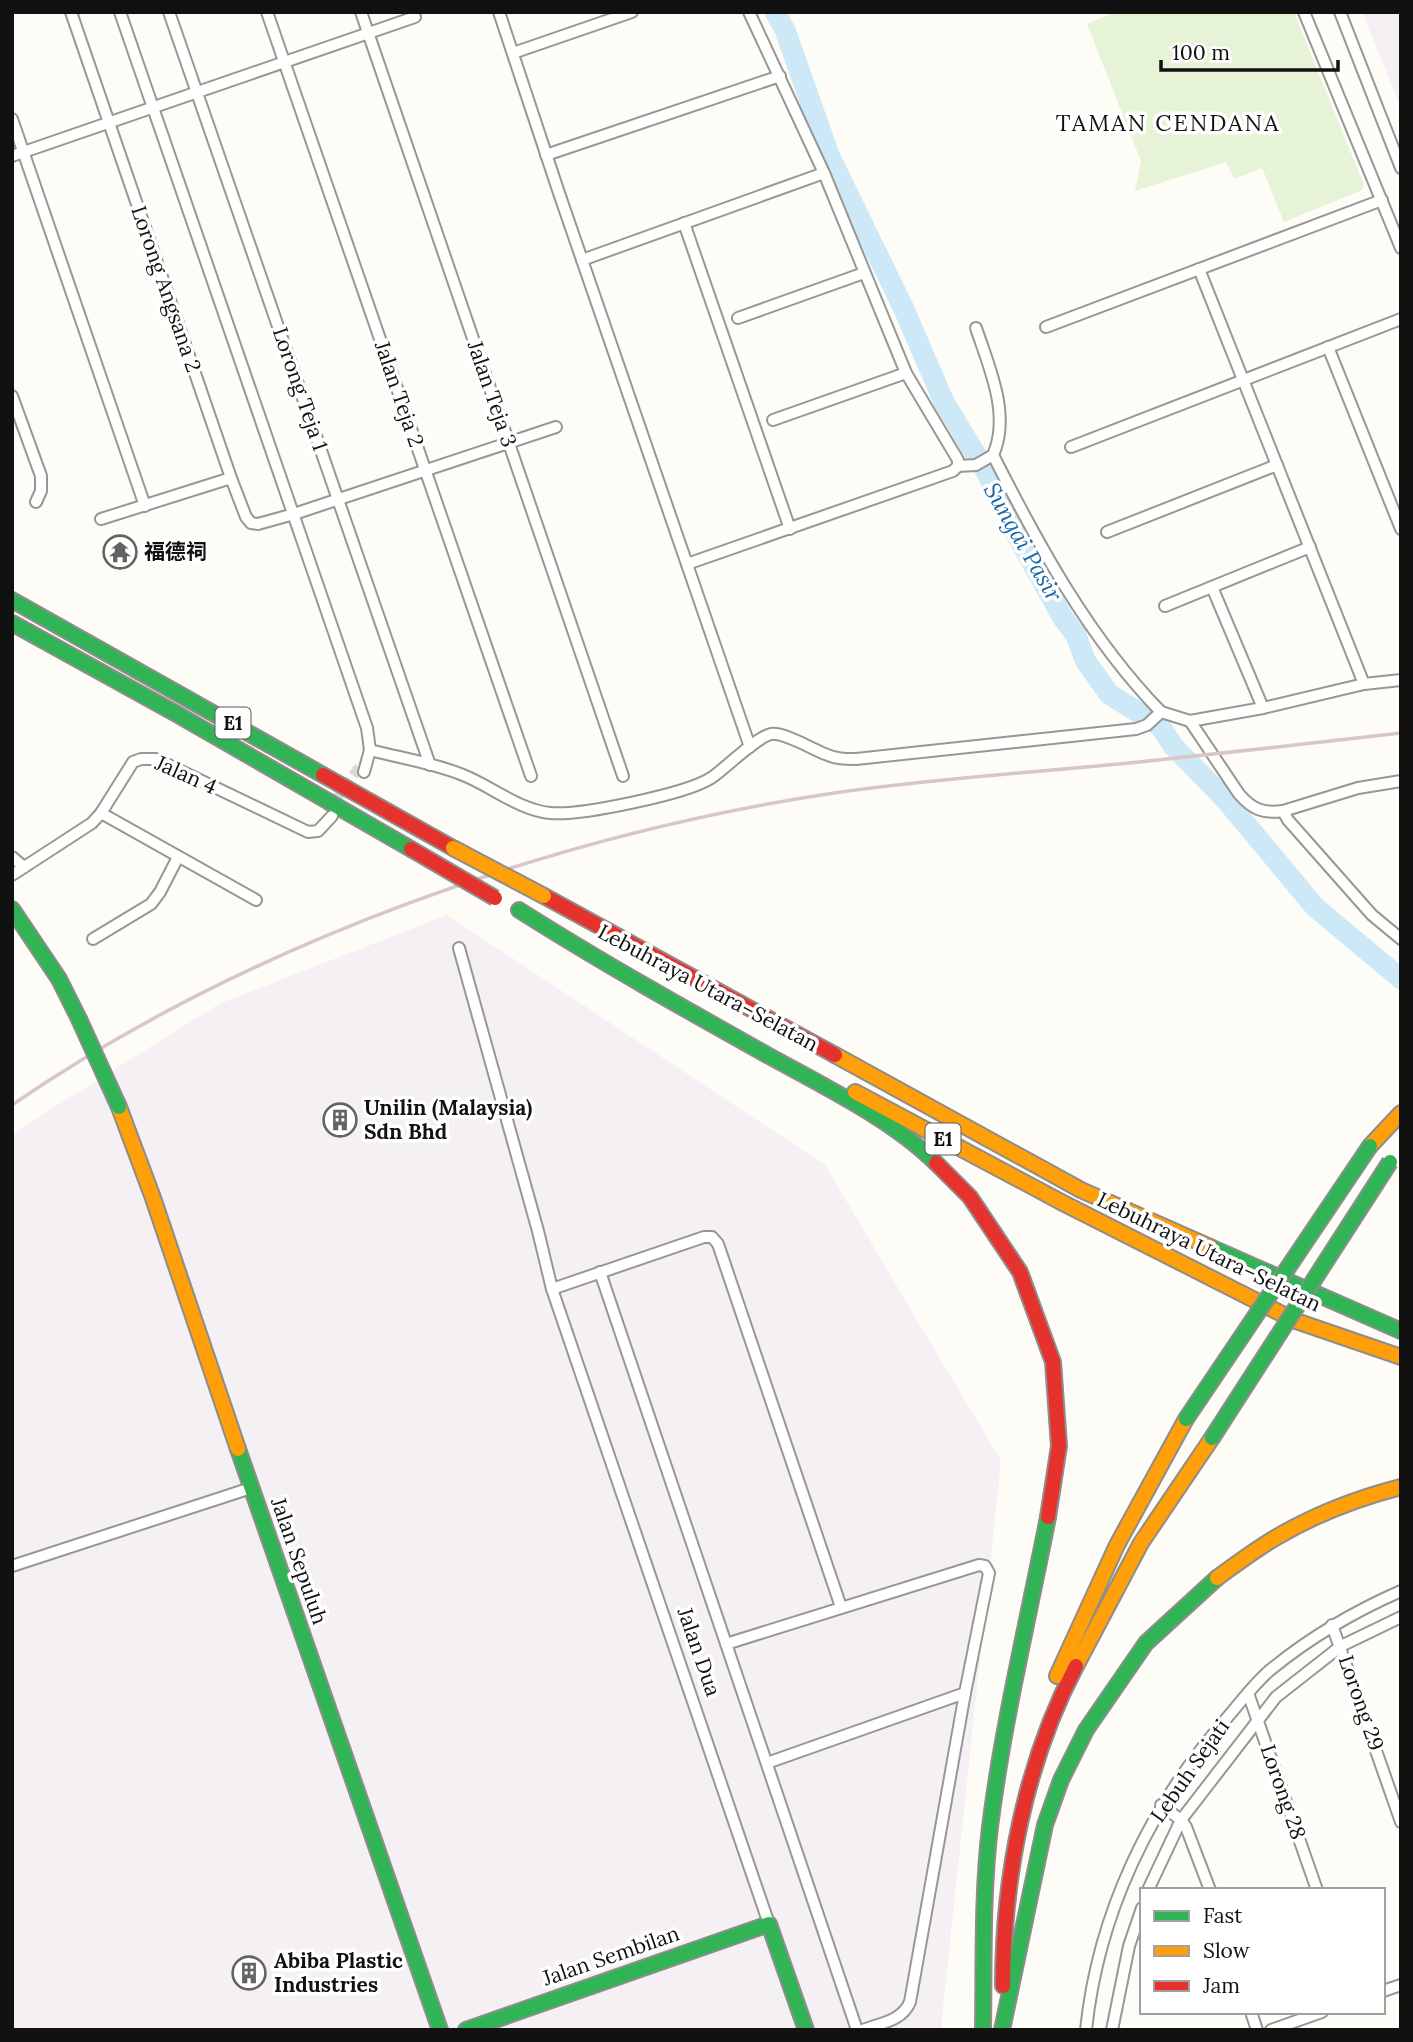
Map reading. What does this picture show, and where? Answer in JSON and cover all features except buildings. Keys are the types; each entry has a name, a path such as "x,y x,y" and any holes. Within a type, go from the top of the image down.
{"main road":[{"name":"Lebuhraya Utara–Selatan","path":"12,600 453,848 1081,1190 1401,1331"},
{"name":"Lebuhraya Utara–Selatan","path":"12,623 175,713 495,898 1063,1203 1296,1321 1401,1357"},
{"name":"Jalan Sepuluh","path":"12,909 60,979 119,1107 153,1198 440,2030"},
{"path":"519,910 601,962 838,1094 919,1146 970,1197 1020,1272 1053,1362 1059,1446 990,1828 984,1905 983,2030"},
{"path":"983,1964 1019,1774 1047,1697 1117,1545 1186,1419 1370,1146 1401,1113"},
{"path":"1002,2030 1003,1944 1010,1880 1030,1782 1048,1728 1071,1676 1141,1543 1390,1162 1401,1151"},
{"path":"1002,2030 1045,1825 1061,1780 1086,1730 1146,1643 1210,1583 1275,1538 1373,1494 1401,1487"},
{"name":"Jalan Sembilan","path":"466,2030 769,1924"},
{"name":"Jalan Dua","path":"769,1924 806,2030"}],"street":[{"name":"Lorong Angsana 2","path":"71,12 246,517 251,523 258,524 294,514"},
{"path":"120,12 367,728 365,763 430,765 464,775 524,805 548,813 571,813 697,786 772,734 840,759 856,759 1136,729 1154,718 1190,721 1263,708 1364,684 1401,680"},
{"name":"Lorong Teja 1","path":"169,12 430,765"},
{"name":"Jalan Teja 2","path":"267,12 531,776"},
{"name":"Jalan Teja 3","path":"360,12 623,776"},
{"path":"499,12 750,747"},
{"path":"513,53 614,15 632,12"},
{"path":"749,12 824,173 906,373 958,460 958,466"},
{"path":"1304,12 1401,248"},
{"path":"1339,12 1401,168"},
{"path":"18,154 415,17"},
{"path":"546,155 780,76"},
{"path":"12,119 18,154 145,506"},
{"path":"582,260 824,173"},
{"path":"1046,327 1382,200"},
{"path":"684,223 790,529"},
{"path":"1199,269 1364,684"},
{"path":"738,318 864,273"},
{"path":"1071,447 1401,319"},
{"path":"687,564 953,471 958,466 985,460 1001,430 990,370 975,328"},
{"path":"1328,347 1401,529"},
{"path":"773,419 906,373"},
{"path":"12,396 41,476 41,491 36,502"},
{"path":"294,514 556,427"},
{"path":"985,460 1083,614 1154,718"},
{"path":"1107,532 1277,465"},
{"path":"101,519 231,478"},
{"path":"1165,606 1310,547"},
{"path":"1212,587 1263,708"},
{"path":"1190,721 1239,794 1248,805 1260,811 1283,811 1357,788 1401,781"},
{"name":"Jalan 4","path":"12,875 80,832 101,813 133,762 148,758 156,759 303,830 316,832 328,817"},
{"path":"1283,811 1372,915 1401,939"},
{"path":"101,813 256,900"},
{"path":"12,857 24,867"},
{"path":"93,939 151,904 178,858"},
{"name":"Jalan Dua","path":"459,947 552,1289 769,1924"},
{"path":"552,1289 704,1237 712,1237 718,1244 841,1607"},
{"path":"600,1272 857,2030"},
{"path":"12,1566 251,1488"},
{"path":"726,1644 979,1565 985,1566 989,1573 910,2002 899,2017 863,2030"},
{"name":"Lebuh Sejati","path":"1086,2030 1107,1928 1125,1876 1161,1805 1204,1744 1267,1674 1332,1625 1401,1591"},
{"path":"1149,1888 1181,1820 1276,1697 1341,1646 1401,1617"},
{"name":"Lorong 29","path":"1332,1625 1401,1822"},
{"path":"767,1763 965,1693"},
{"name":"Lorong 28","path":"1248,1693 1316,1888"},
{"path":"1161,1805 1181,1820 1209,1888"},
{"path":"1112,2030 1129,1946 1140,1914"},
{"path":"1271,2030 1316,2014"}],"shaded area":[{"path":"1362,12 1401,12 1401,108"},
{"path":"447,915 825,1165 1001,1461 942,2030 12,2030 12,1136 219,1004"}],"green space":[{"path":"1115,12 1294,12 1364,185 1362,190 1284,222 1262,168 1234,179 1226,162 1135,191 1141,161 1087,24"}],"waterway":[{"name":"Sungai Pasir","path":"775,12 785,30 829,155 903,307 944,402 987,473 1014,530 1063,618 1076,635 1085,660 1109,694 1160,726 1174,747 1225,799 1315,907 1401,979"}],"tunnel":[{"path":"327,812 359,767"}],"railway":[{"path":"12,1105 104,1047 201,994 303,946 409,903 517,866 625,835 734,811 878,787 1172,759 1401,733"}],"traffic: fast":[{"path":"12,600 323,775"},
{"path":"12,623 411,849"},
{"path":"12,909 59,979 79,1019"},
{"path":"519,910 643,985 856,1104 899,1132 936,1163"},
{"path":"79,1019 119,1107"},
{"path":"1186,1419 1370,1146"},
{"path":"1212,1438 1390,1162"},
{"path":"1210,1247 1401,1331"},
{"path":"238,1449 440,2030"},
{"path":"983,2030 985,1903 990,1827 1009,1710 1048,1517"},
{"path":"1002,2030 1045,1825 1061,1780 1086,1730 1146,1643 1217,1578"},
{"path":"466,2030 769,1924 806,2030"}],"traffic: slow":[{"path":"453,848 544,896"},
{"path":"835,1055 1081,1190 1210,1247"},
{"path":"855,1092 1063,1203 1296,1321 1401,1357"},
{"path":"119,1107 153,1198 238,1449"},
{"path":"1370,1146 1401,1113"},
{"path":"1057,1676 1117,1545 1186,1419"},
{"path":"1076,1666 1141,1543 1212,1438"},
{"path":"1217,1578 1246,1557 1305,1522 1369,1496 1401,1487"}],"traffic: jam":[{"path":"323,775 453,848"},
{"path":"411,849 495,898"},
{"path":"544,896 835,1055"},
{"path":"936,1163 970,1197 1020,1272 1053,1362 1059,1446 1048,1517"},
{"path":"1003,1986 1007,1904 1020,1822 1043,1742 1076,1666"}],"place":[{"name":"福德祠","path":"120,552"},
{"name":"Unilin (Malaysia) Sdn Bhd","path":"340,1120"},
{"name":"Abiba Plastic Industries","path":"249,1973"}],"district":[{"name":"TAMAN CENDANA","path":"1168,123"}]}
